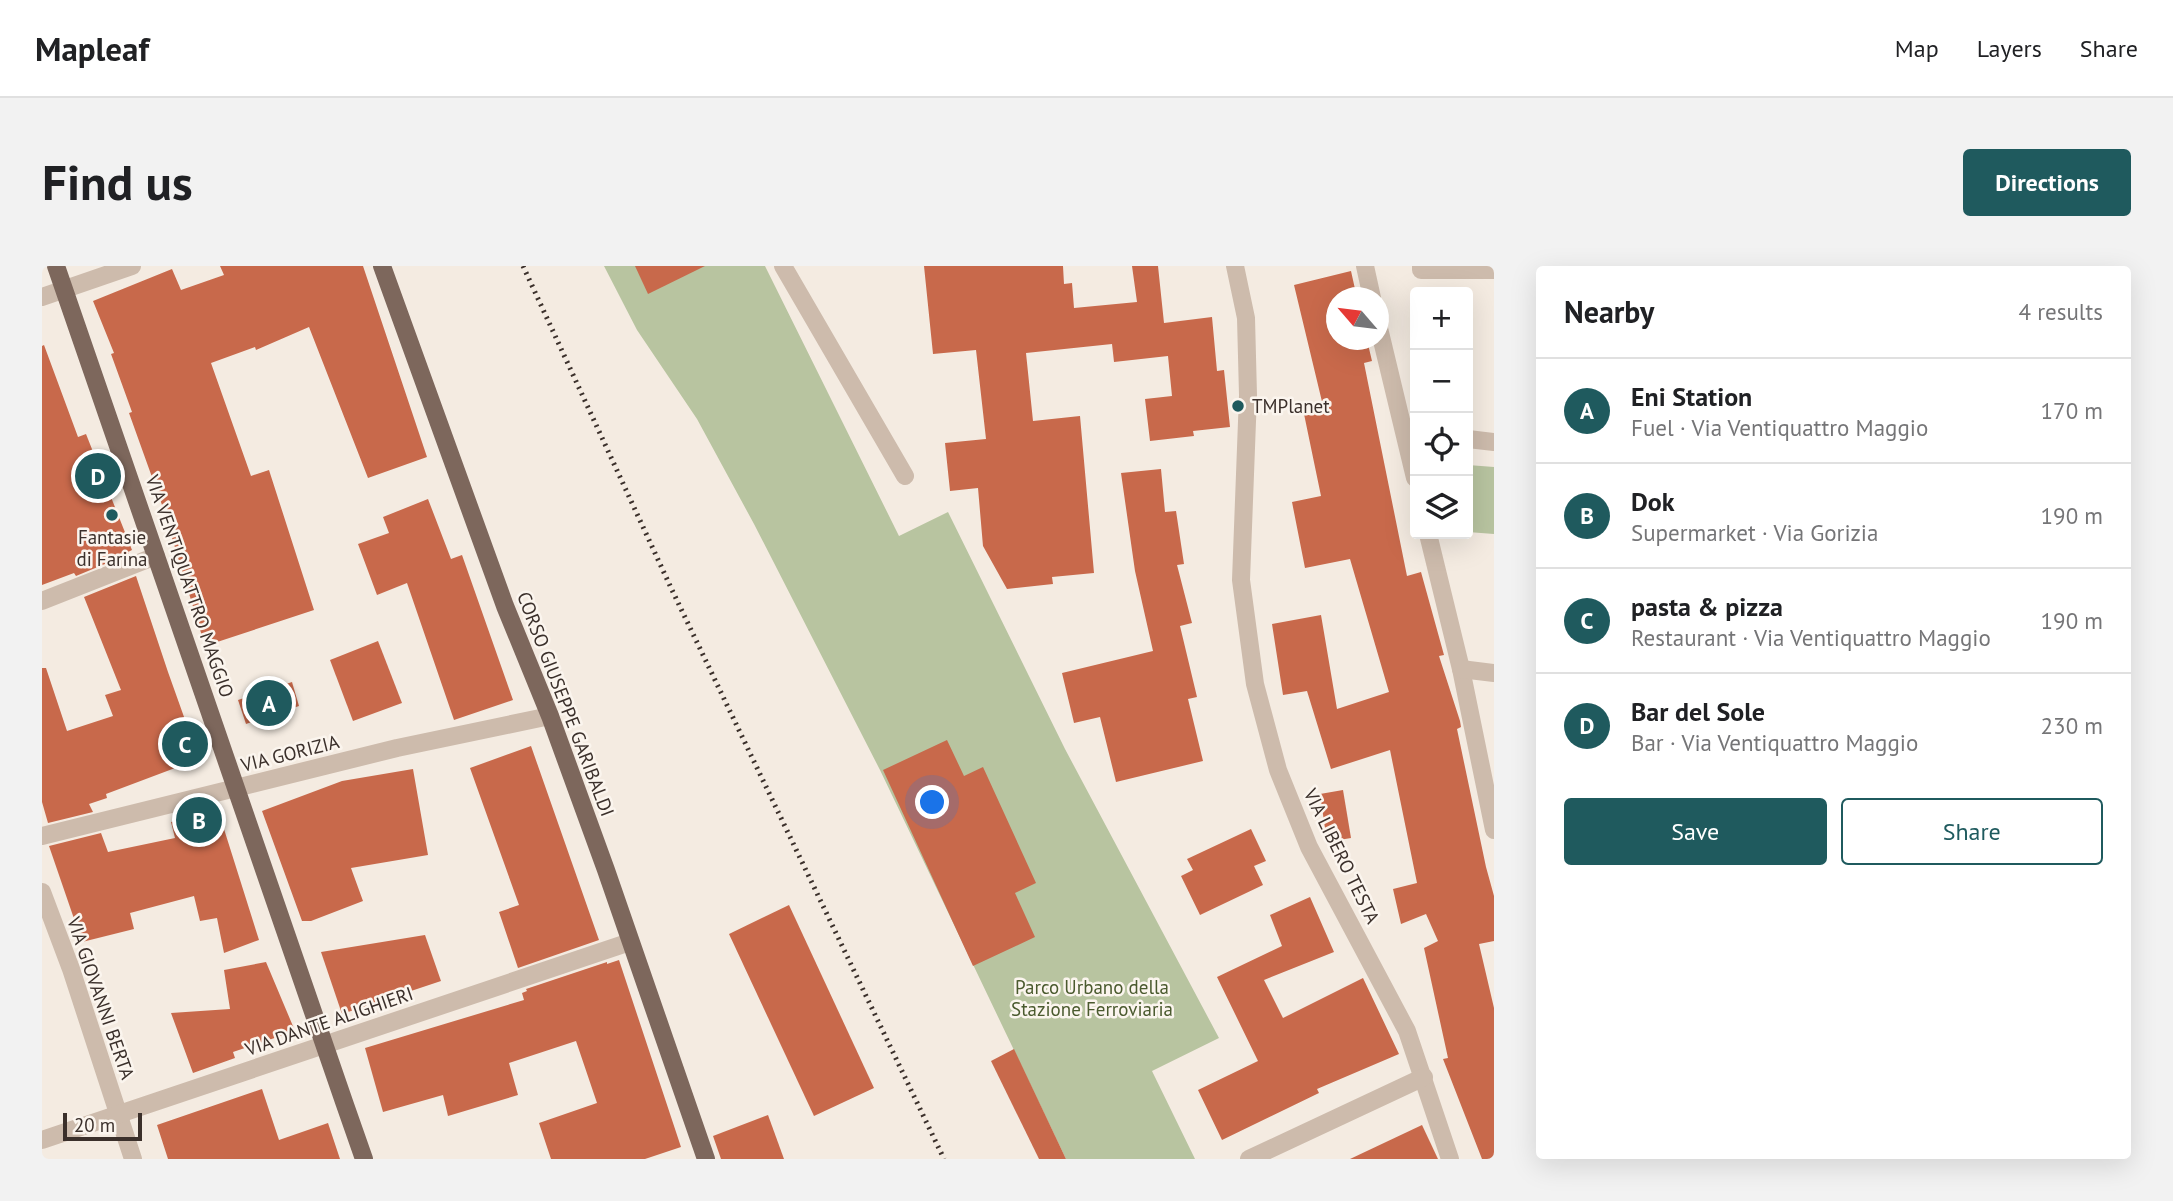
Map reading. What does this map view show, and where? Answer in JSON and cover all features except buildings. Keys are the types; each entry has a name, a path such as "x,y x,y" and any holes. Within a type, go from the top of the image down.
{"main road":[{"name":"VIA VENTIQUATTRO MAGGIO","path":"56,266 364,1159"},
{"name":"CORSO GIUSEPPE GARIBALDI","path":"382,266 505,606 550,716 706,1159"}],"street":[{"path":"42,297 132,266"},
{"path":"783,266 905,476"},
{"name":"VIA LIBERO TESTA","path":"1235,266 1246,318 1248,395 1241,580 1255,684 1278,770 1309,847 1407,1031 1450,1159"},
{"path":"1365,266 1370,287"},
{"path":"1421,266 1421,270 1494,270"},
{"path":"1386,350 1410,434"},
{"path":"1473,440 1494,442"},
{"path":"1429,539 1461,669 1494,830"},
{"path":"42,601 156,556"},
{"path":"1461,669 1494,673"},
{"name":"VIA GORIZIA","path":"42,836 397,748 550,716"},
{"name":"VIA GIOVANNI BERTA","path":"42,891 71,969 132,1159"},
{"name":"VIA DANTE ALIGHIERI","path":"42,1140 630,942"},
{"path":"1249,1159 1424,1077"}],"green space":[{"name":"Parco Urbano della Stazione Ferroviaria","path":"604,266 765,266 899,536 948,512 1065,749 1219,1038 1152,1071 1195,1159 1066,1159 880,770 754,524 697,419 637,330"},
{"path":"1473,465 1494,467 1494,534 1473,532"}],"railway":[{"path":"523,266 672,590 944,1159"}],"place":[{"name":"TMPlanet","path":"1238,406"},
{"name":"Bar del Sole","path":"98,476"},
{"name":"Fantasie di Farina","path":"112,515"},
{"name":"Eni Station","path":"269,703"},
{"name":"pasta & pizza","path":"185,744"},
{"name":"Dok","path":"199,820"}]}
